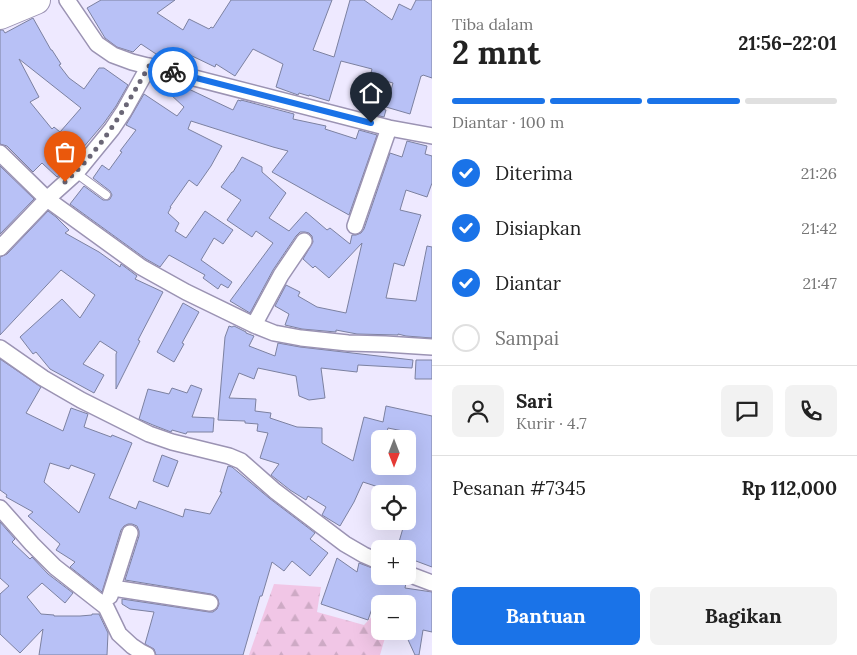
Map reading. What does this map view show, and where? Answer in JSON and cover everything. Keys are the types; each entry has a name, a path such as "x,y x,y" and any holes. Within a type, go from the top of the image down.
{"street":[{"path":"67,0 97,44 113,55 132,62 389,128 432,136"},
{"path":"0,248 47,199 76,173 112,129 149,66"},
{"path":"355,226 389,128"},
{"path":"0,153 47,199 141,267 186,292 254,325 274,333 301,338 348,343 432,347"},
{"path":"254,325 281,275 304,241"},
{"path":"0,348 43,378 81,400 149,434 241,461 275,491 345,544 371,558"},
{"path":"0,508 55,567 106,607 119,634 132,646 147,655"},
{"path":"106,607 130,533"},
{"path":"416,577 432,582"},
{"path":"113,588 210,603"}],"lane":[{"path":"76,173 106,195"}],"green space":[{"path":"274,584 321,587 317,612 364,625 371,618 371,640 384,640 380,655 249,655"}],"building":[{"path":"101,0 175,0 157,13 183,30 189,19 209,29 213,28 231,0 332,0 313,50 334,57 350,0 364,0 392,20 399,4 411,10 416,0 432,0 432,78 421,76 410,114 386,107 393,83 370,77 372,69 341,61 329,101 299,93 298,95 276,87 283,64 253,49 235,76 216,64 215,67 190,55 184,65 164,54 162,58 141,44 133,52 117,47 105,38 87,8"},
{"path":"33,18 61,64 59,65 69,78 84,89 99,68 104,68 128,85 104,123 66,170 57,177 42,163 33,172 7,146 0,144 0,30 3,30 5,33","holes":["19,59 81,108 60,132 54,127 52,129 30,102 39,97"]},
{"path":"176,83 233,110 238,100 241,100 294,114 293,119 326,126 325,129 356,139 359,130 377,135 349,215 272,172 288,151 191,121 188,129 222,146 197,186 189,180 170,207 168,213 179,223 175,231 186,238 205,211 233,230 223,244 214,238 201,260 232,282 228,288 221,284 218,289 203,278 205,275 169,255 160,267 70,204 84,186 103,200 110,199 112,195 110,191 93,178 102,165 109,170 122,152 120,151 136,130 126,125 144,94 177,116 184,107 170,94"},
{"path":"365,104 386,110 384,117 363,112"},
{"path":"407,141 427,146 425,154 432,156 432,183 427,197 406,190 400,210 421,215 404,266 394,263 386,298 416,301 427,246 432,247 432,338 398,334 357,334 336,330 336,332 302,329 285,325 289,314 275,306 286,285 300,292 298,296 317,307 346,313 362,243 329,278 303,259 313,242 312,236 305,232 300,232 296,236 273,270 250,313 230,301 273,243 256,231 252,237 227,220 241,200 221,187 242,157 262,167 262,172 286,193 269,218 289,231 306,212 327,230 330,228 350,244 352,235 361,233 364,229 390,153 402,157"},
{"path":"0,166 34,199 0,234"},
{"path":"48,211 69,230 65,233 99,252 120,267 121,264 137,276 135,279 163,292 138,340 140,341 116,389 117,352 100,341 83,364 104,375 94,393 50,369 36,352 33,354 20,337 62,299 80,318 95,295 61,270 0,335 0,257 7,254"},
{"path":"183,303 199,312 174,362 157,352"},
{"path":"229,326 234,326 254,336 249,346 275,356 278,343 413,360 412,368 358,365 357,372 321,368 325,398 309,400 299,396 296,376 258,368 254,379 239,373 229,398 256,399 255,411 271,413 270,418 297,427 322,428 322,443 353,461 364,417 383,422 386,406 432,416 432,567 416,561 416,540 400,540 402,530 416,530 416,485 372,485 363,482 340,526 322,515 326,507 308,496 306,500 271,475 279,464 260,458 268,433 257,431 258,424 245,423 245,421 218,420 225,337"},
{"path":"0,359 41,387 26,413 63,431 71,408 88,414 84,427 132,443 109,498 136,509 139,501 183,517 185,509 210,514 222,492 220,492 228,466 232,467 315,533 310,539 328,553 310,576 292,561 284,571 272,562 243,655 156,655 154,649 145,644 154,612 130,609 122,604 122,599 213,612 219,604 216,596 125,580 139,536 137,526 132,524 124,526 121,530 102,592 70,567 75,562 56,550 60,544 28,516 33,512 6,497 7,495 0,490","holes":["50,463 69,469 71,465 95,474 79,513 44,482"]},
{"path":"416,360 432,360 432,379 415,379"},
{"path":"191,385 202,389 192,417 214,418 213,432 187,432 186,434 172,430 171,432 139,419 148,389 169,394 172,388 187,393"},
{"path":"162,455 178,461 168,487 153,481"},
{"path":"0,522 15,539 12,542 73,593 65,603 42,583 27,597 41,614 80,616 99,614 108,633 107,655 39,655 43,629 20,653 0,634 0,594 9,586 0,578"},
{"path":"337,558 357,572 359,563 371,568 371,585 406,585 405,588 432,592 432,632 423,630 419,655 415,655 408,640 416,640 416,595 371,595 371,611 368,620 321,604"}],"way so far":[{"path":"65,182 76,173 112,129 149,66 173,72"}],"route":[{"path":"173,72 371,123"}]}
